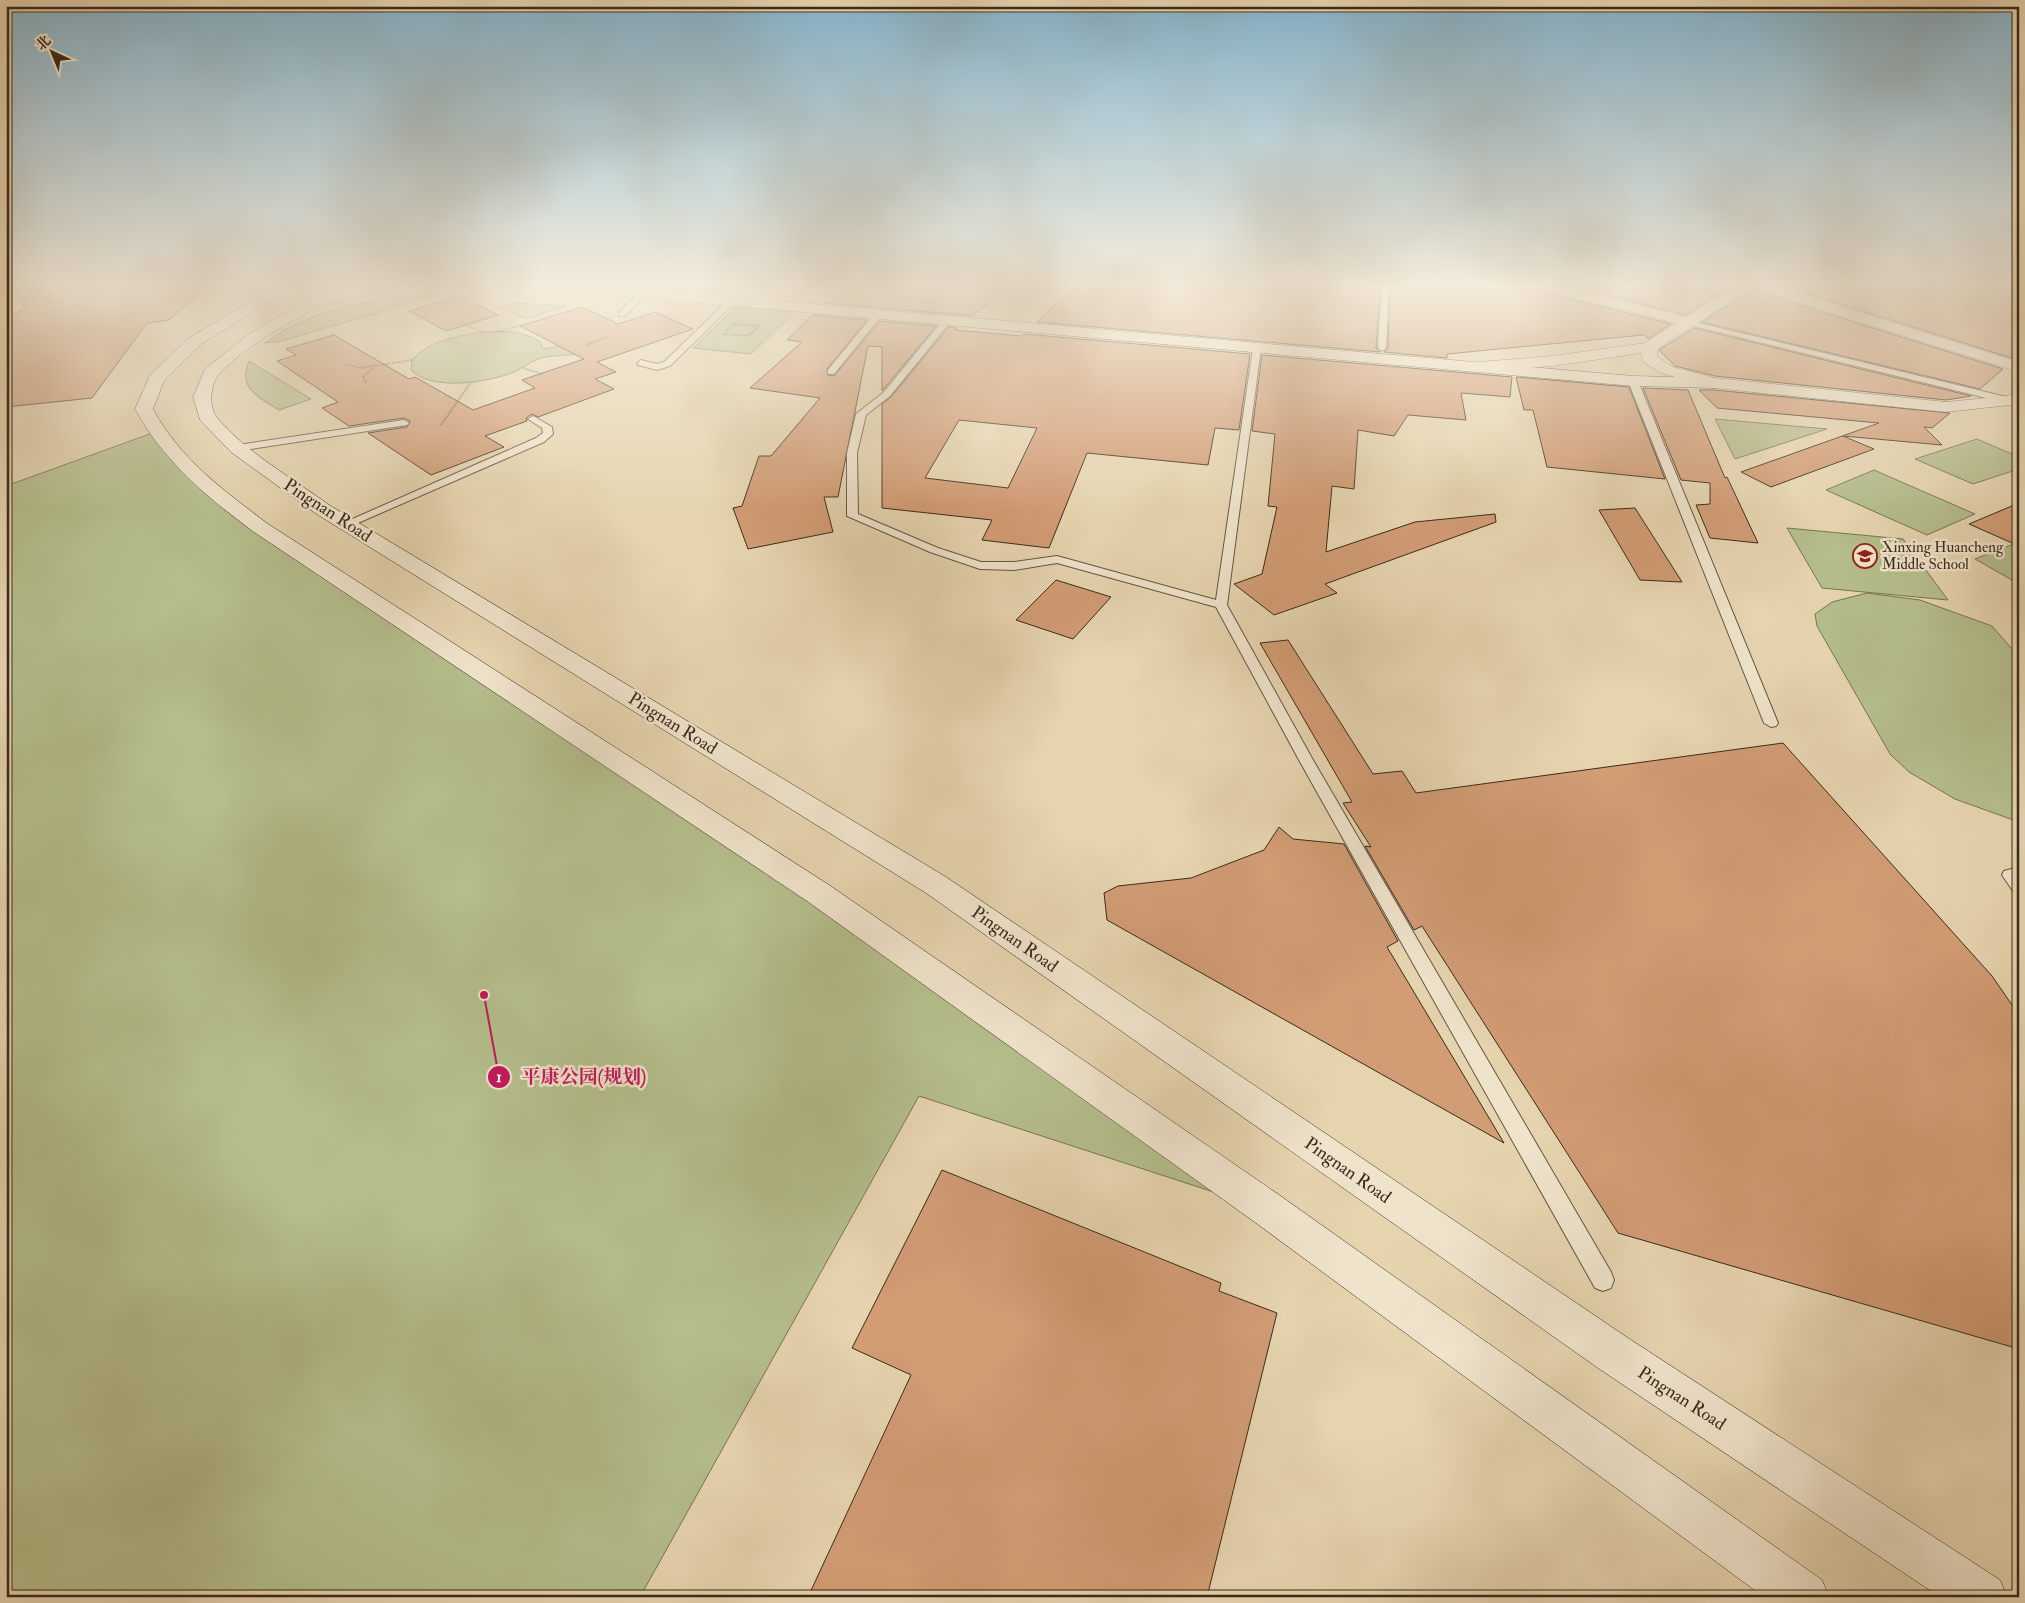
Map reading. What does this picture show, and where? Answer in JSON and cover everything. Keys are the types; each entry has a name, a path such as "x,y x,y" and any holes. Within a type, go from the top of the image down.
{"main road":[{"path":"174,360 156,379 144,409 155,432 198,480 261,528 818,894 1260,1204 1805,1597"},
{"name":"Pingnan Road","path":"226,360 211,372 202,397 206,416 238,448 322,509 936,885 1612,1352 1983,1597"},
{"path":"1395,360 1634,381 1714,383"},
{"path":"1522,360 1714,383 1946,407 2016,400"},
{"path":"1479,367 1561,360"},
{"path":"1650,360 1667,370 1714,383"},
{"path":"1996,360 2019,367"}],"lane":[{"path":"641,362 657,367 666,364 670,360"},
{"path":"830,372 840,360"},
{"path":"916,360 887,394 861,414 852,453 851,494 853,516 934,550 980,565 1014,566 1057,559 1221,605"},
{"path":"1255,360 1221,605 1306,760 1603,1280"},
{"path":"1847,360 2016,400"},
{"path":"1634,381 1771,723"},
{"path":"347,524 540,440 548,434 547,427 533,419"},
{"path":"238,448 404,423"},
{"path":"2019,873 2010,875 2019,887"}],"path":[{"path":"345,364 360,368 412,360"},
{"path":"366,382 363,377 367,372 376,367"},
{"path":"523,368 542,374"},
{"path":"441,425 471,382"}],"green space":[{"path":"412,360 537,360 503,376 461,383 432,381 420,377 411,370"},
{"path":"249,361 311,399 279,410 257,396 248,385 246,371"},
{"path":"1715,419 1827,429 1735,459"},
{"path":"155,432 197,480 1269,1210 919,1096 640,1597 6,1597 6,486"},
{"path":"1977,439 2019,457 2019,469 1973,484 1915,459"},
{"path":"1874,470 1975,514 1927,535 1826,490"},
{"path":"1787,528 1903,539 1948,600 1822,588"},
{"path":"2019,542 2019,584 1975,559"},
{"path":"1867,593 1920,600 1992,626 2019,657 2019,822 1955,799 1909,772 1890,754 1817,626 1815,614 1832,602"}],"building":[{"path":"6,360 120,360 92,398 6,407"},
{"path":"376,360 409,379 415,377 473,410 535,388 522,380 582,360 603,360 597,362 616,372 595,379 614,389 538,417 532,414 526,418 527,421 485,436 504,447 431,475 368,433 407,427 410,421 404,418 349,426 322,408 338,402 277,361"},
{"path":"782,360 835,360 827,369 828,376 835,375 848,360 865,360 838,497 824,497 833,532 748,549 733,508 742,506 759,456 771,456 820,398 750,388"},
{"path":"882,360 908,360 882,391"},
{"path":"922,360 1249,360 1239,430 1215,428 1208,465 1087,453 1049,548 982,540 992,520 882,508 882,404 891,397","holes":["959,420 1037,428 1008,488 925,478"]},
{"path":"1261,360 1317,360 1512,377 1510,397 1461,393 1466,420 1408,415 1394,436 1358,430 1354,489 1332,486 1326,552 1415,522 1495,514 1496,522 1325,584 1337,593 1274,615 1234,584 1262,574 1277,507 1268,506 1275,434 1252,431"},
{"path":"1669,360 1824,360 1971,396 1946,400 1715,376 1675,366"},
{"path":"1859,360 1974,360 2003,369 1980,389"},
{"path":"1516,377 1629,387 1665,479 1547,467 1533,410 1524,410"},
{"path":"1643,388 1688,390 1725,478 1727,477 1758,543 1710,538 1696,505 1710,504 1710,483 1681,480"},
{"path":"1699,390 1950,413 1932,428 1924,427 1942,445 1843,436 1874,449 1771,487 1741,472 1879,423 1717,408"},
{"path":"2019,503 2019,546 1969,524"},
{"path":"1635,508 1682,582 1640,580 1599,510"},
{"path":"1056,580 1111,597 1073,639 1016,620"},
{"path":"1288,640 1373,774 1402,771 1416,793 1783,743 1992,976 2019,1015 2019,1349 1618,1233 1422,926 1414,930 1365,846 1371,847 1343,803 1352,802 1260,643"},
{"path":"1279,827 1293,839 1344,844 1398,941 1387,947 1504,1143 1107,920 1104,893 1118,886 1191,878 1264,850"},
{"path":"942,1170 1221,1283 1219,1291 1277,1313 1207,1597 808,1597 911,1375 852,1348"}],"place":[{"name":"Xinxing Huancheng Middle School","path":"1865,556"},
{"name":"平康公园(规划)","path":"484,995"}]}
